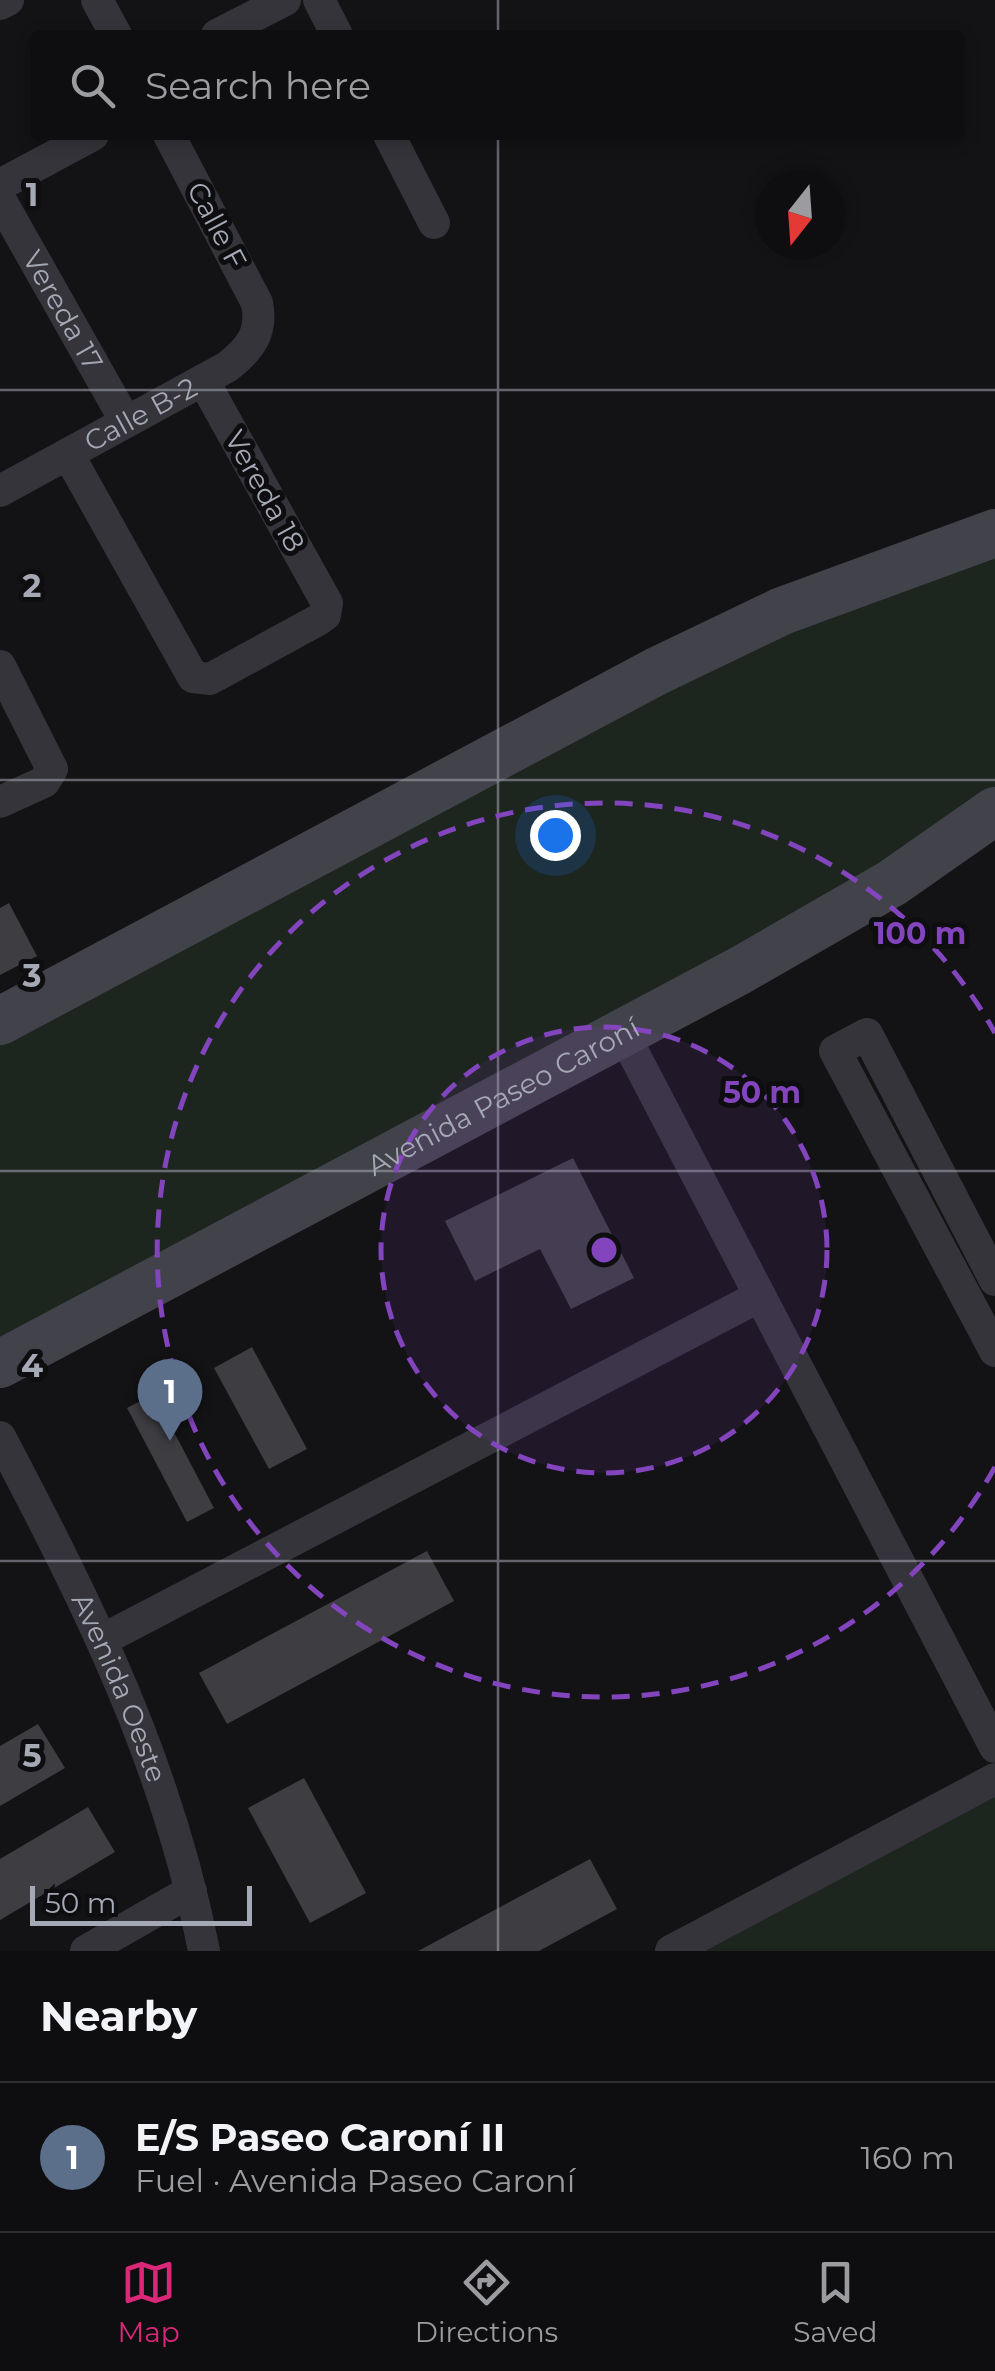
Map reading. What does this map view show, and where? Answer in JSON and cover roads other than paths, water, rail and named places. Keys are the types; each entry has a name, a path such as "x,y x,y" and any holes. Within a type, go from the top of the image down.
{"street":[{"path":"0,4 8,0"},
{"path":"98,0 113,30"},
{"path":"227,30 285,0"},
{"path":"319,0 334,30"},
{"path":"0,185 84,140"},
{"name":"Calle F","path":"173,140 248,284 260,317"},
{"path":"391,140 434,223"},
{"name":"Vereda 17","path":"0,199 126,422"},
{"name":"Calle B-2","path":"0,490 242,356 253,343 260,317"},
{"name":"Vereda 18","path":"68,454 185,670 193,677 210,679 318,620 325,616 327,602 203,380"},
{"path":"0,1021 658,671 782,611 995,533"},
{"path":"0,666 51,762 44,782 0,802"},
{"name":"Avenida Paseo Caroní","path":"0,1364 624,1033 892,883 995,811"},
{"path":"624,1033 995,1747"},
{"path":"995,1280 867,1034 835,1051 995,1351"},
{"path":"104,1639 760,1296"},
{"name":"Avenida Oeste","path":"0,1437 104,1639 158,1773 192,1890 204,1951"},
{"path":"670,1951 995,1779"},
{"path":"86,1951 192,1890"}],"place":[{"name":"E/S Paseo Caroní II","path":"170,1441"}]}
